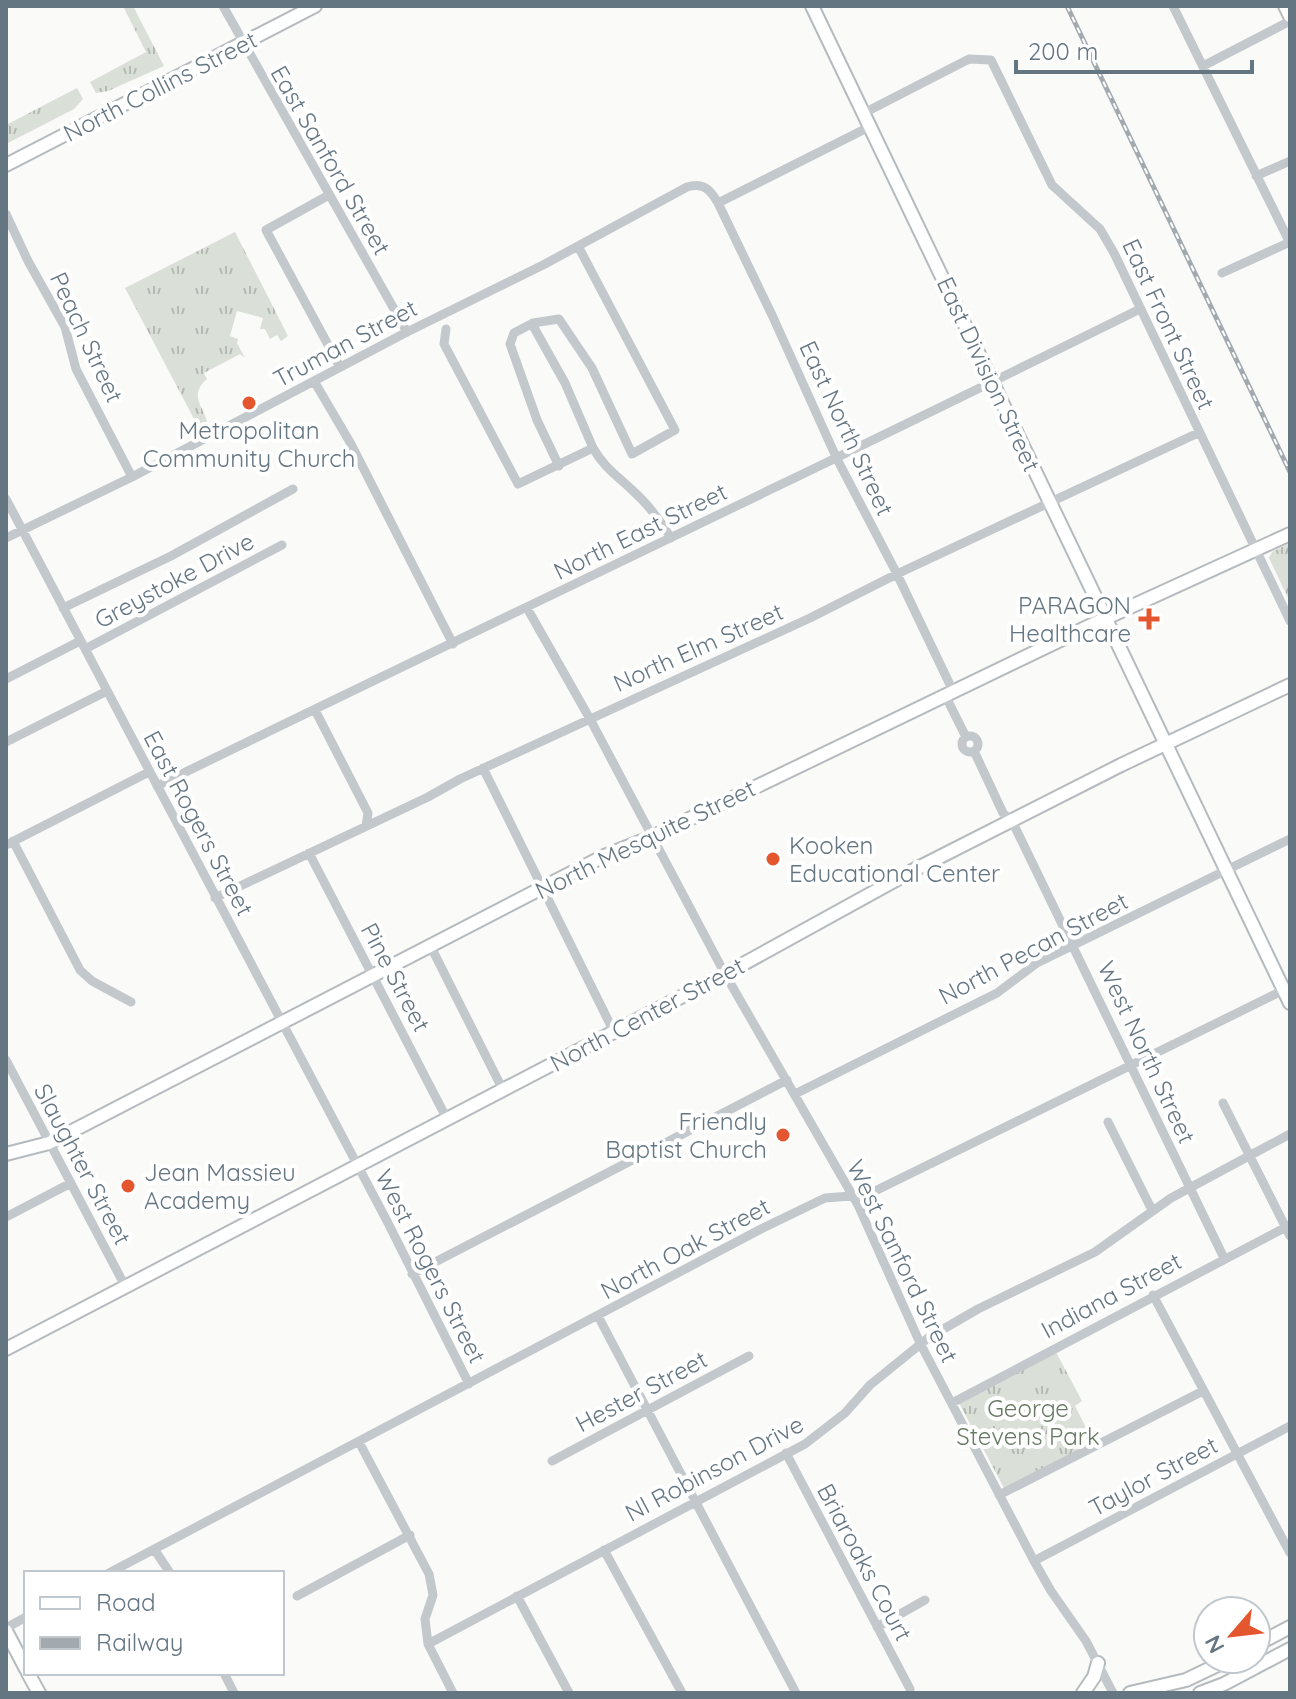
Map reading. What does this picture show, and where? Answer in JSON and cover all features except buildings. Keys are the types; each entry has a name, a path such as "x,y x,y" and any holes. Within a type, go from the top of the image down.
{"main road":[{"name":"North Collins Street","path":"6,165 315,6"},
{"name":"East Division Street","path":"812,6 1165,744 1287,988 1290,1003"},
{"path":"1285,6 1290,18"},
{"name":"North Mesquite Street","path":"6,1154 49,1143 602,857 652,837 1106,618 1290,534"},
{"name":"North Center Street","path":"6,1349 725,974 912,871 1290,685"},
{"path":"1272,1637 1290,1627"},
{"path":"6,1630 24,1665"},
{"path":"1200,1693 1224,1684 1290,1649"},
{"path":"1083,1693 1094,1677 1098,1663"},
{"path":"29,1675 39,1693"},
{"path":"1130,1693 1196,1675"}],"street":[{"name":"East Sanford Street","path":"223,6 407,332"},
{"path":"1173,6 1290,242 1222,273"},
{"path":"1203,66 1290,18"},
{"name":"East Front Street","path":"864,113 969,59 991,60 1052,185 1100,229 1290,621"},
{"path":"718,203 871,126"},
{"path":"1256,176 1290,161"},
{"name":"East North Street","path":"702,185 711,191 718,203 837,459 897,574 966,737 962,743 963,749 974,751 1003,813 1012,821"},
{"name":"Truman Street","path":"6,538 132,477 687,187 702,185"},
{"path":"329,195 266,230 340,367"},
{"name":"Peach Street","path":"6,214 65,327 76,369 132,477"},
{"path":"559,466 537,420 510,344 514,333 532,324 559,319 592,368 632,454 675,430 578,246"},
{"name":"North East Street","path":"157,786 637,552 837,459 1140,309"},
{"path":"532,324 565,383 602,464 633,490 661,521 671,538"},
{"path":"446,329 444,344 518,484 593,448"},
{"path":"314,381 351,444 453,644"},
{"name":"North Elm Street","path":"215,898 483,768 810,618 1198,433"},
{"path":"63,608 171,556 293,489"},
{"name":"East Rogers Street","path":"6,499 356,1166"},
{"name":"Greystoke Drive","path":"6,679 83,645 282,545"},
{"path":"527,608 590,719 725,974"},
{"path":"6,742 107,691"},
{"path":"315,710 368,813 366,826"},
{"path":"483,768 614,1032"},
{"path":"131,1002 92,981 80,970 10,843 149,772"},
{"name":"West North Street","path":"1012,821 1224,1258"},
{"name":"North Pecan Street","path":"795,1094 997,993 1037,963 1290,839"},
{"name":"Pine Street","path":"309,853 447,1119"},
{"path":"430,945 503,1090"},
{"name":"West Sanford Street","path":"725,974 858,1205 920,1343 999,1495 1034,1561 1098,1663 1113,1693"},
{"name":"North Oak Street","path":"113,1571 825,1198 875,1191 1287,988"},
{"name":"Slaughter Street","path":"6,1060 125,1286"},
{"path":"412,1274 787,1080"},
{"path":"1223,1103 1248,1157 1288,1229"},
{"path":"1108,1122 1152,1210"},
{"name":"Nl Robinson Drive","path":"428,1644 818,1436 845,1413 870,1385 920,1343 973,1312 1095,1252 1152,1210 1290,1134"},
{"name":"West Rogers Street","path":"356,1166 469,1384"},
{"path":"6,1217 71,1183"},
{"name":"Indiana Street","path":"952,1403 1224,1258 1288,1229"},
{"path":"1153,1295 1290,1553"},
{"path":"598,1316 796,1693"},
{"name":"Hester Street","path":"552,1461 749,1356"},
{"path":"999,1495 1203,1391"},
{"name":"Taylor Street","path":"1034,1561 1290,1426"},
{"path":"359,1442 429,1574 433,1595 425,1619 428,1644 453,1693"},
{"name":"Briaroaks Court","path":"786,1453 910,1689"},
{"path":"297,1596 410,1535"},
{"path":"154,1549 169,1571"},
{"path":"604,1550 682,1693"},
{"path":"517,1596 569,1693"},
{"path":"877,1627 925,1600"},
{"path":"6,1630 24,1618"},
{"path":"225,1675 234,1693"}],"green space":[{"path":"123,6 133,6 164,66 108,91 96,93 90,82 146,52"},
{"path":"77,88 83,99 74,109 6,144 6,125"},
{"path":"235,232 288,336 281,341 277,335 270,339 265,329 260,329 263,318 237,311 230,336 238,339 245,358 240,354 204,373 207,379 198,394 207,421 202,434 125,288"},
{"path":"1290,543 1290,602 1269,558 1272,552"},
{"name":"George Stevens Park","path":"1056,1352 1082,1401 1075,1406 1094,1443 1005,1490 959,1403"}],"railway":[{"path":"1067,6 1290,472"}],"place":[{"name":"Metropolitan Community Church","path":"249,403"},
{"name":"PARAGON Healthcare","path":"1149,619"},
{"name":"Kooken Educational Center","path":"773,859"},
{"name":"Friendly Baptist Church","path":"783,1135"},
{"name":"Jean Massieu Academy","path":"128,1186"}]}
